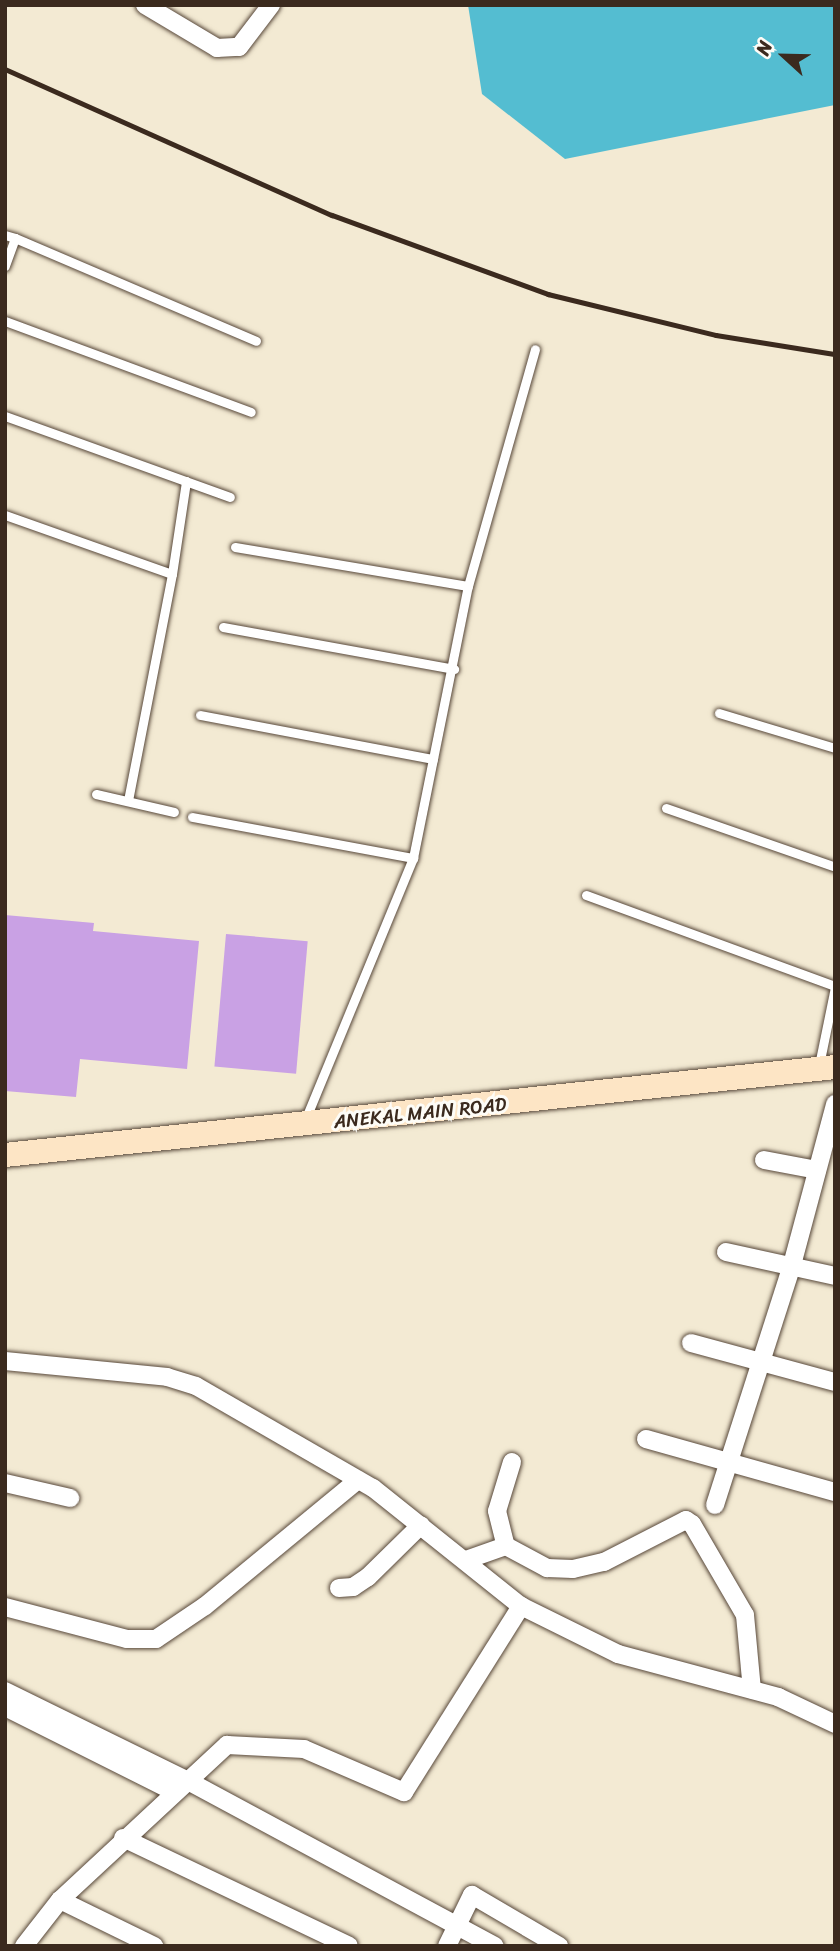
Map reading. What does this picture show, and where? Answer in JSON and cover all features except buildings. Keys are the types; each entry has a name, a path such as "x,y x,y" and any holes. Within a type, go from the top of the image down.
{"main road":[{"name":"ANEKAL MAIN ROAD","path":"5,1155 827,1069"}],"street":[{"path":"145,5 217,48 239,47 271,5"},
{"path":"715,1505 824,1166 835,1104"},
{"path":"764,1160 824,1166"},
{"path":"726,1252 835,1276"},
{"path":"691,1343 760,1364 835,1382"},
{"path":"5,1362 167,1377 196,1386 358,1480 421,1525 521,1606 618,1654 778,1697 835,1724"},
{"path":"646,1439 835,1492"},
{"path":"506,1546 497,1511 512,1462"},
{"path":"5,1607 127,1639 156,1639 205,1606 358,1480"},
{"path":"5,1483 70,1499"},
{"path":"466,1560 506,1546 522,1550 547,1567 573,1569 626,1553 689,1521 745,1615 752,1690"},
{"path":"339,1588 353,1587 368,1577 421,1525"},
{"path":"24,1946 60,1900 173,1791 190,1782 227,1745 303,1749 404,1792 521,1606"},
{"path":"5,1691 190,1782 495,1946"},
{"path":"5,1707 173,1791"},
{"path":"123,1838 349,1946"},
{"path":"447,1946 472,1895 559,1946"},
{"path":"60,1900 154,1946"}],"lane":[{"path":"5,235 256,341"},
{"path":"5,266 15,238"},
{"path":"5,321 251,412"},
{"path":"302,1125 413,858 454,669 468,586 535,349"},
{"path":"5,416 230,497"},
{"path":"128,800 172,574 186,481"},
{"path":"5,515 172,574"},
{"path":"235,547 468,586"},
{"path":"223,627 454,669"},
{"path":"719,713 835,748"},
{"path":"200,715 433,759"},
{"path":"96,794 174,812"},
{"path":"666,808 835,867"},
{"path":"192,817 413,858"},
{"path":"586,895 835,987 824,1025 827,1069"}],"water":[{"path":"468,5 835,5 835,105 565,159 482,94"}],"railway":[{"path":"5,69 332,215 548,294 716,335 835,354"}]}
